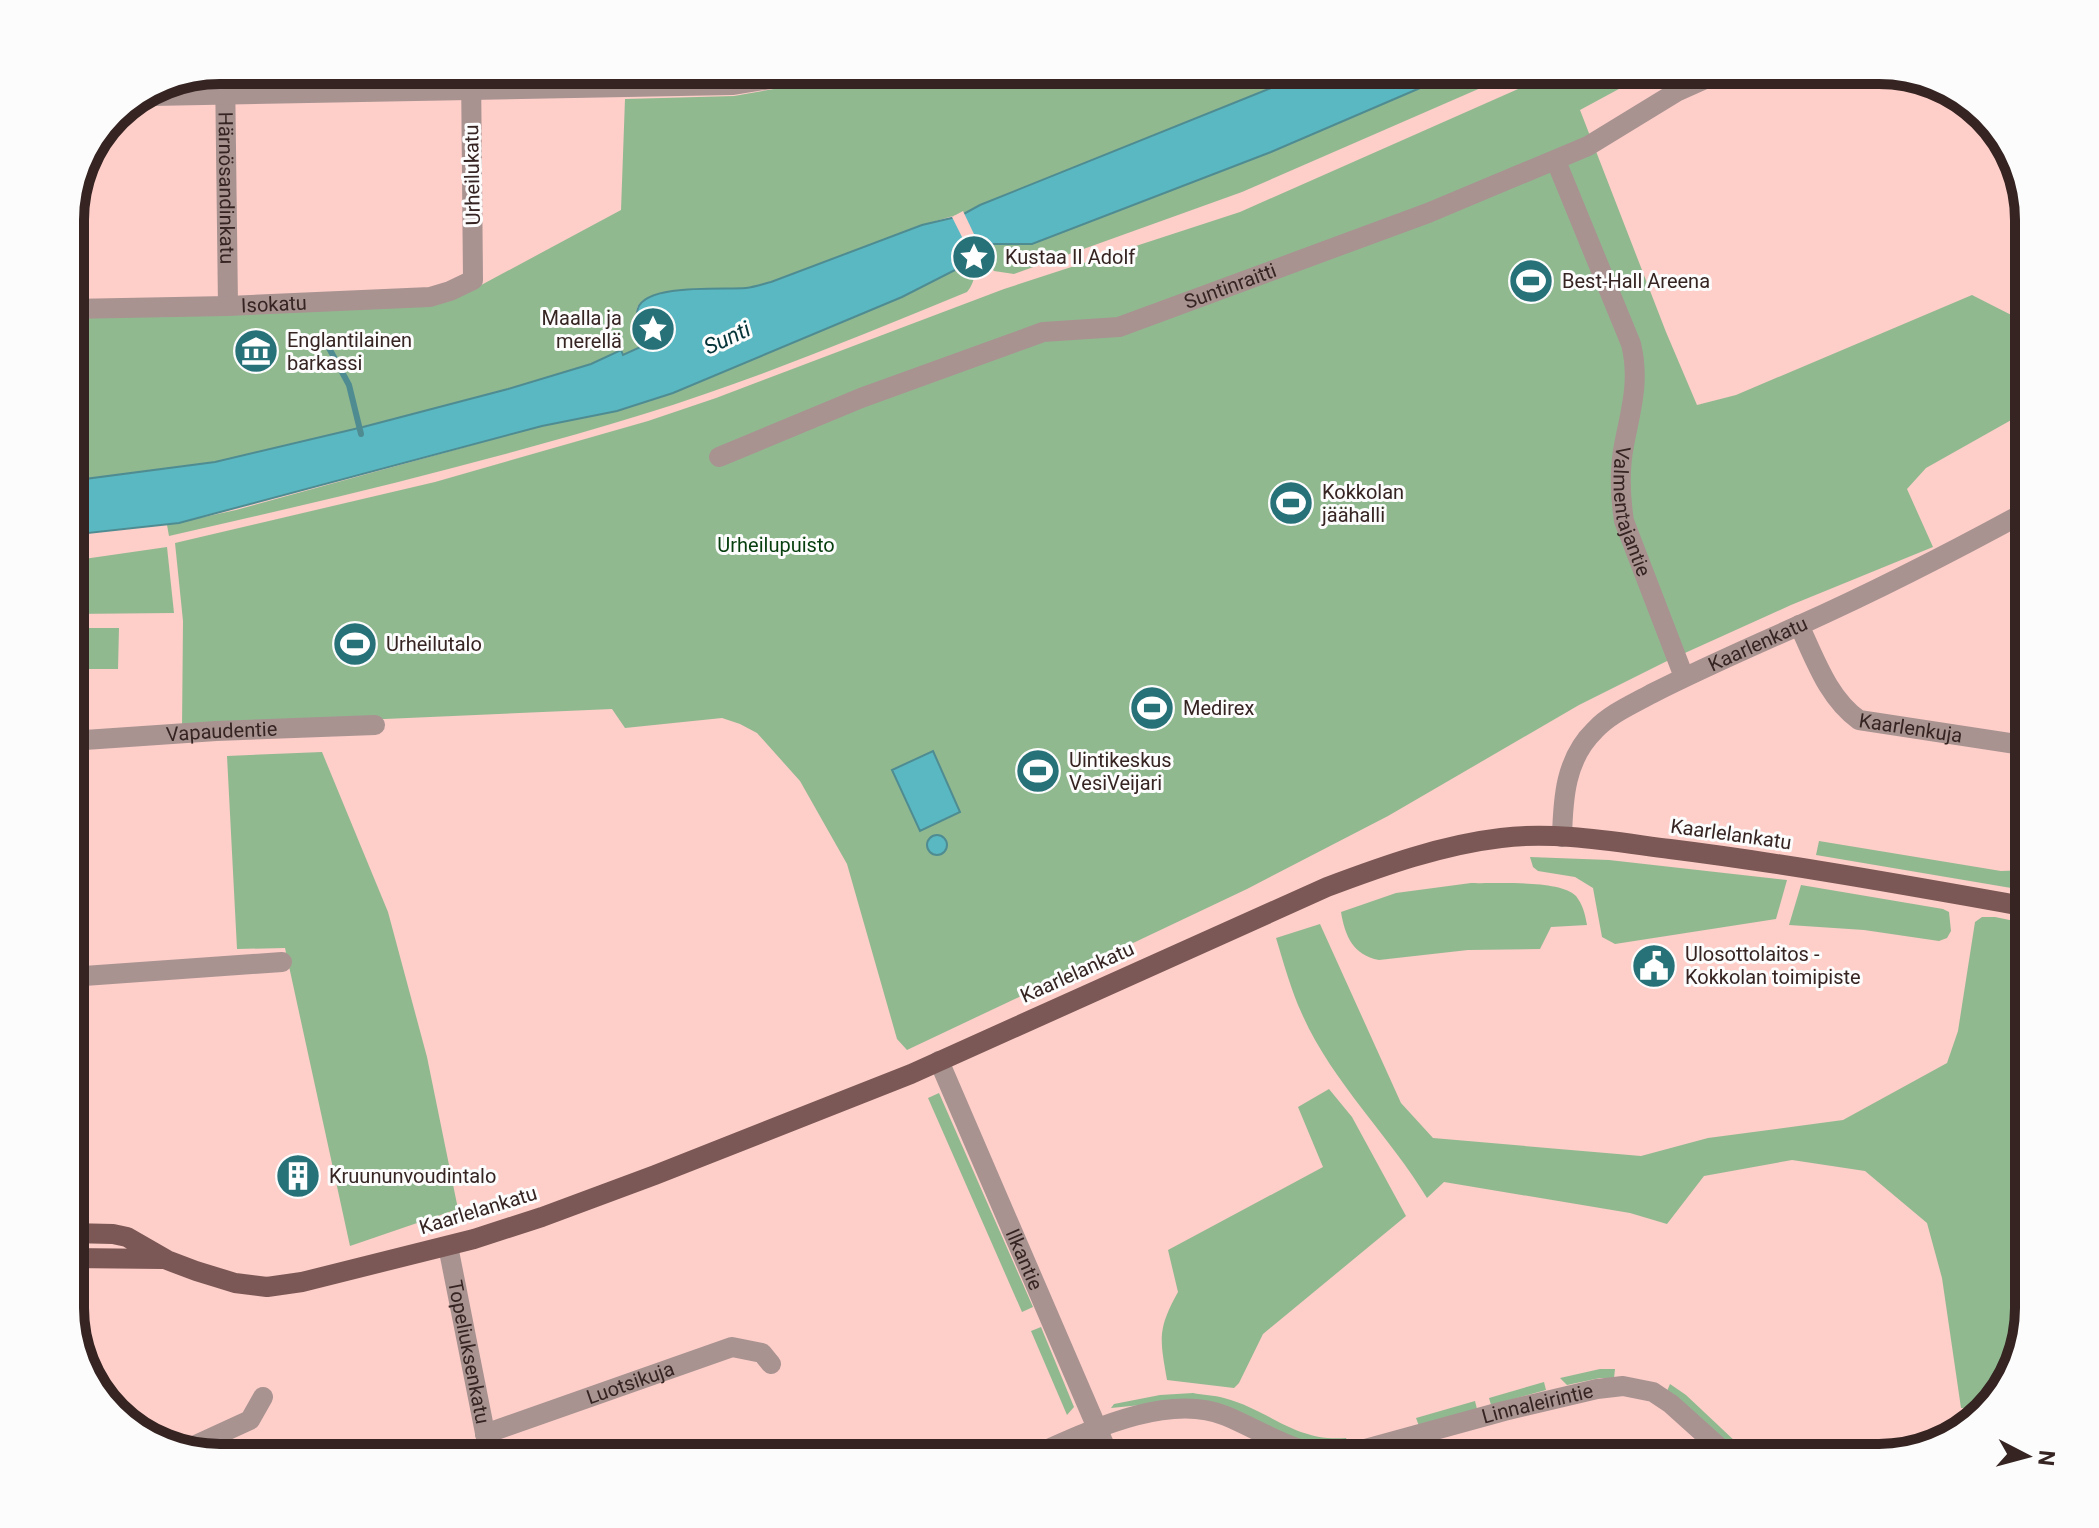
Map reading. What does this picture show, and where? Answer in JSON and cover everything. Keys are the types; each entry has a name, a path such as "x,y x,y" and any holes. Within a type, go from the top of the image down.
{"main road":[{"name":"Kaarlelankatu","path":"84,1233 127,1237 167,1260 235,1283 267,1287 302,1282 448,1246 627,1186 939,1061 1259,916 1376,869 1450,847 1501,838 1562,837 1700,853 2015,905"},
{"name":"Kaarlelankatu","path":"84,1257 167,1260"}],"street":[{"name":"Härnösandinkatu","path":"225,84 228,306"},
{"path":"164,96 405,84"},
{"name":"Urheilukatu","path":"470,84 473,280"},
{"path":"680,84 738,84"},
{"name":"Suntinraitti","path":"719,457 861,398 1043,332 1119,327 1428,213 1588,146 1694,84"},
{"name":"Valmentajantie","path":"1556,161 1634,354 1636,392 1621,468 1624,521 1684,677"},
{"name":"Isokatu","path":"84,309 430,297 473,280"},
{"name":"Kaarlenkatu","path":"1562,837 1565,788 1581,747 1611,716 1684,677 1911,574 2015,518"},
{"name":"Kaarlenkuja","path":"1799,625 1833,693 1845,710 1859,720 2015,744"},
{"name":"Vapaudentie","path":"84,740 375,725"},
{"path":"84,976 282,962"},
{"name":"Ilkantie","path":"939,1061 1104,1444"},
{"name":"Topeliuksenkatu","path":"448,1246 487,1444"},
{"name":"Luotsikuja","path":"485,1434 732,1347 762,1353 771,1364"},
{"name":"Linnaleirintie","path":"1384,1444 1504,1411 1597,1389 1623,1386 1653,1392 1715,1444"},
{"path":"202,1442 250,1420 263,1397"},
{"name":"Linnaleirintie","path":"1060,1444 1138,1415 1187,1409 1222,1414 1291,1444"}],"green space":[{"path":"803,84 1282,84 967,212 922,225 771,282 746,288 687,289 655,295 644,300 636,312 645,345 623,355 620,351 591,364 508,389 215,462 84,479 84,317 472,290 621,210 625,99 734,96"},
{"path":"1429,84 1490,84 1242,192 1014,274 994,271 985,260 983,248 993,244 1032,244 1271,152"},
{"name":"Urheilupuisto","path":"1529,84 1628,84 1580,110 1697,405 1736,395 1972,295 2015,317 2015,418 1926,468 1907,489 1933,547 1791,605 1665,662 1579,705 1388,816 1247,889 907,1050 897,1039 847,864 800,781 757,733 740,724 722,718 625,728 612,709 182,728 183,621 175,543 435,482 648,421 1004,289 1240,212"},
{"path":"968,255 974,274 967,292 726,387 585,432 467,464 169,536 167,525 236,510 542,426 617,411 673,393 902,297 961,267"},
{"path":"167,547 174,613 84,614 84,559"},
{"path":"84,628 119,628 118,669 84,669"},
{"path":"322,752 388,912 427,1057 458,1209 350,1246 285,948 237,949 227,756"},
{"path":"1819,841 2001,871 2015,870 2015,889 1816,855"},
{"path":"1530,857 1609,860 1787,880 1776,919 1615,944 1602,937 1593,888 1575,877 1538,871"},
{"path":"1471,883 1542,885 1568,891 1580,903 1587,925 1551,927 1540,949 1468,950 1379,960 1357,949 1345,929 1341,912 1396,893"},
{"path":"1801,885 1943,909 1949,912 1951,931 1947,938 1939,941 1864,930 1789,925"},
{"path":"1982,917 2015,921 2015,1308 2012,1335 2001,1368 1975,1404 1971,1408 1961,1408 1942,1278 1927,1223 1865,1171 1792,1160 1704,1176 1667,1224 1630,1213 1444,1182 1427,1198 1314,1039 1294,996 1276,938 1320,924 1401,1103 1433,1138 1641,1156 1708,1138 1843,1120 1947,1063 1958,1031 1975,922"},
{"path":"1329,1089 1352,1117 1406,1216 1263,1334 1234,1388 1167,1380 1163,1326 1178,1292 1168,1250 1323,1167 1298,1107"},
{"path":"939,1093 1033,1307 1022,1312 928,1098"},
{"path":"1041,1327 1074,1407 1067,1415 1031,1331"},
{"path":"1600,1369 1615,1369 1614,1378 1567,1385 1560,1378"},
{"path":"1544,1382 1546,1390 1491,1405 1489,1398"},
{"path":"1670,1384 1686,1395 1737,1443 1728,1444 1667,1391"},
{"path":"1193,1393 1220,1397 1297,1430 1328,1438 1346,1438 1349,1444 1318,1444 1161,1403 1111,1408 1114,1404 1160,1395"},
{"path":"1475,1401 1477,1409 1419,1426 1416,1418"}],"water":[{"name":"Sunti","path":"1281,84 1429,84 1271,152 1032,244 993,244 976,250 968,255 961,267 902,297 673,393 617,411 542,426 179,523 84,533 84,479 215,462 508,389 591,364 621,350 623,355 645,345 637,317 638,308 644,300 670,291 746,288 771,282 922,225 960,216 980,205"},
{"path":"933,751 960,812 920,831 892,770"},
{"path":"937,835 944,838 947,845 944,852 937,855 930,852 927,845 930,838"}],"pier":[{"path":"963,211 983,253 972,257 952,217"}],"waterway":[{"path":"323,337 349,385 361,434"}],"place":[{"name":"Kustaa II Adolf","path":"974,257"},
{"name":"Best‑Hall Areena","path":"1531,281"},
{"name":"Maalla ja merellä","path":"653,329"},
{"name":"Englantilainen barkassi","path":"256,351"},
{"name":"Kokkolan jäähalli","path":"1291,503"},
{"name":"Urheilutalo","path":"355,644"},
{"name":"Medirex","path":"1152,708"},
{"name":"Uintikeskus VesiVeijari","path":"1038,771"},
{"name":"Ulosottolaitos - Kokkolan toimipiste","path":"1654,966"},
{"name":"Kruununvoudintalo","path":"298,1176"}]}
